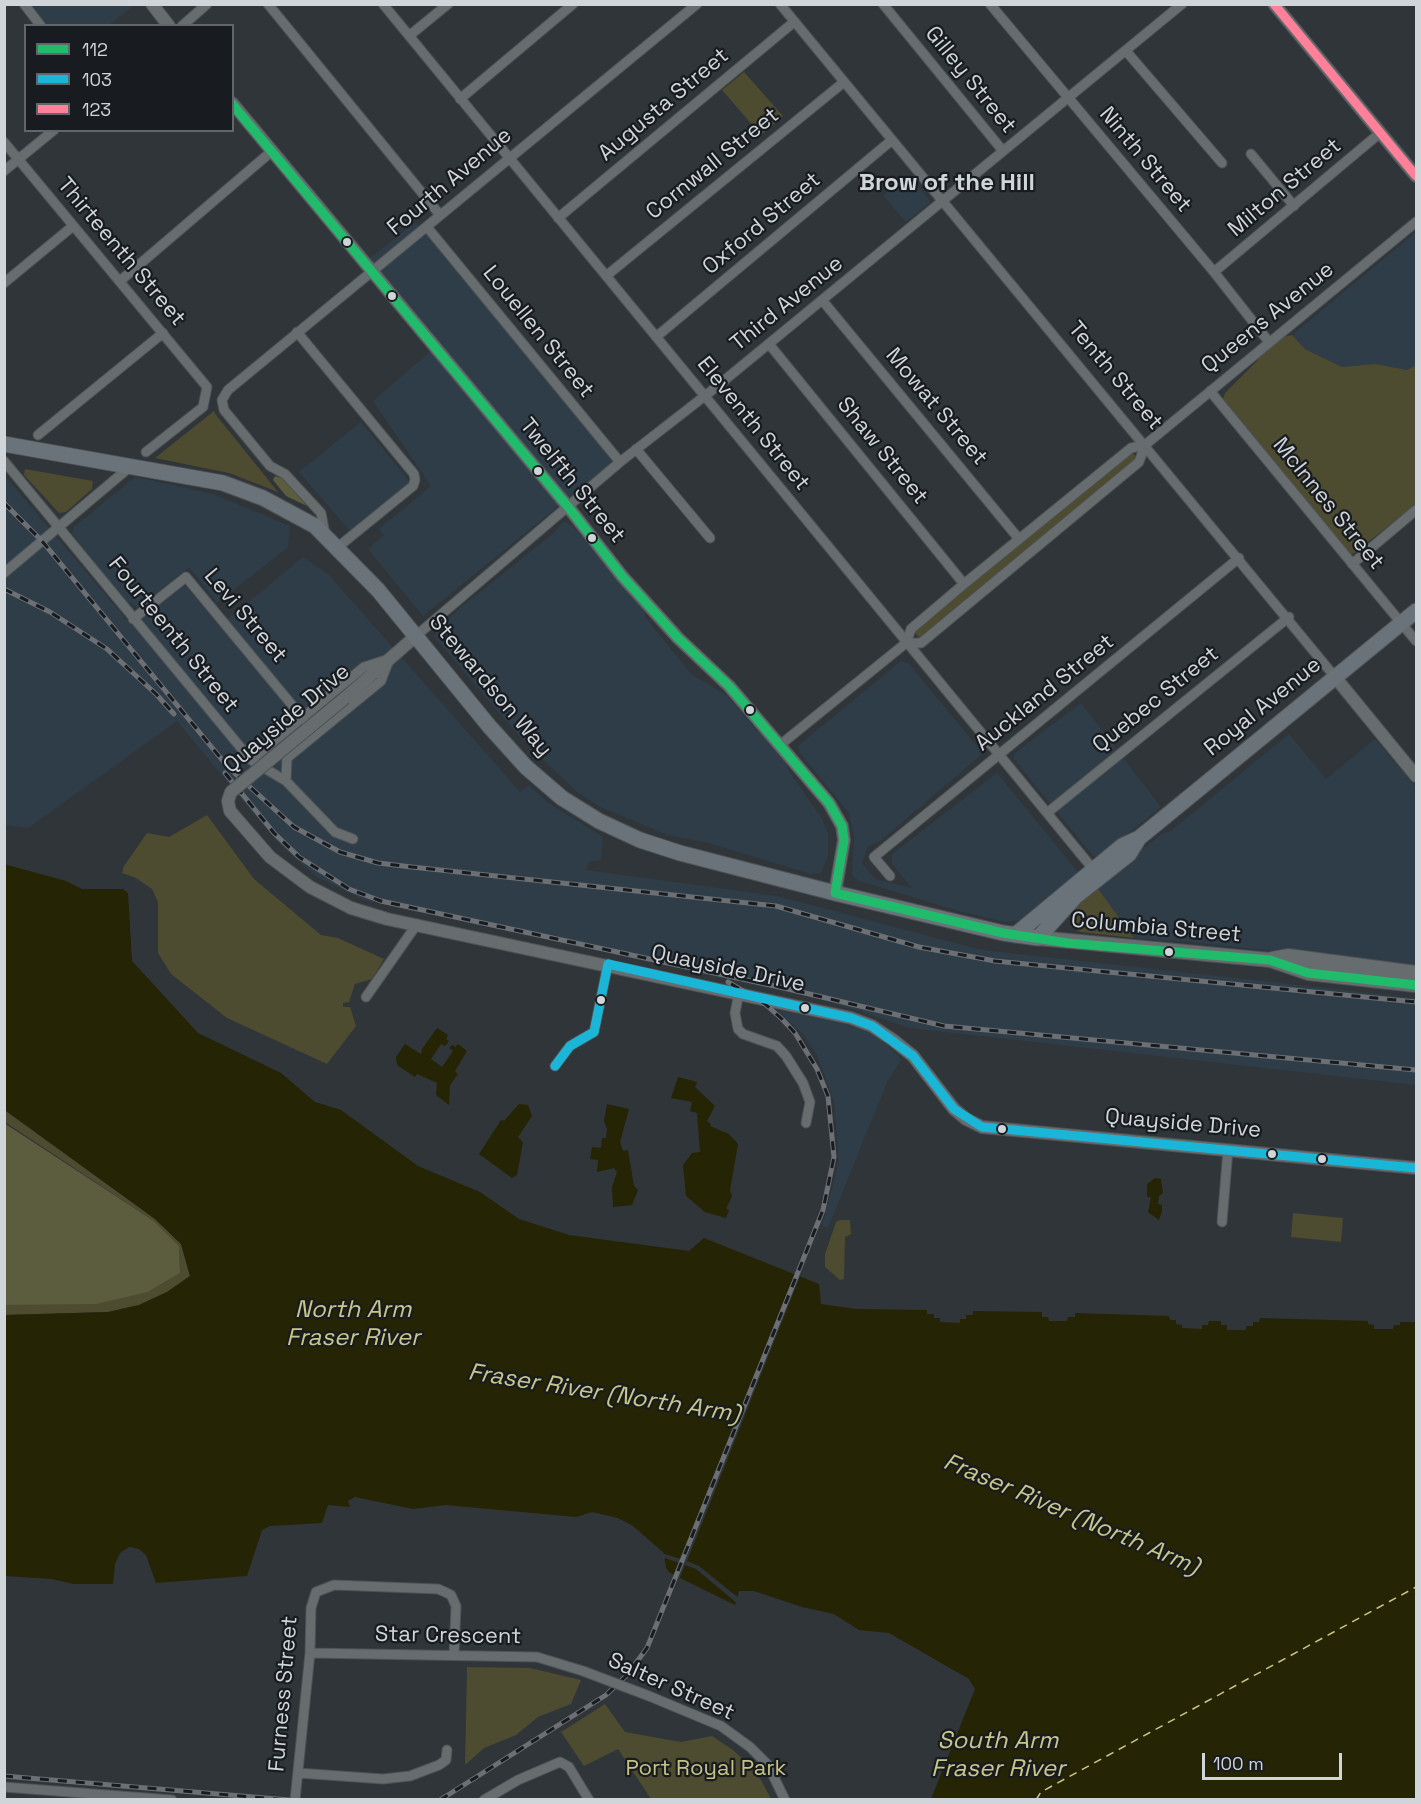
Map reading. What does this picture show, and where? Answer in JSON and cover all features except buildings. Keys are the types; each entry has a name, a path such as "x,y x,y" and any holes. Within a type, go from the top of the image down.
{"main road":[{"name":"Stewardson Way","path":"4,444 223,483 292,512 326,534 338,547 417,634 489,726 526,767 562,798 599,821 640,840 680,854 835,893 1015,935 1038,938"},
{"name":"Royal Avenue","path":"1015,935 1122,846 1139,838 1416,611"},
{"name":"Royal Avenue","path":"1038,938 1076,896 1129,854 1139,838"},
{"name":"Columbia Street","path":"1038,938 1270,960 1308,973 1416,985"},
{"name":"Columbia Street","path":"1270,960 1288,956 1416,973"}],"street":[{"path":"24,4 39,24"},
{"path":"152,4 167,24"},
{"path":"184,24 207,4"},
{"path":"268,4 440,215"},
{"name":"Eleventh Street","path":"383,4 1093,869"},
{"path":"409,36 448,4"},
{"path":"460,99 573,4"},
{"name":"Fourth Avenue","path":"326,534 321,513 285,474 270,466 224,410 222,400 228,390 697,4"},
{"name":"Tenth Street","path":"780,4 1289,617 1416,776"},
{"name":"Gilley Street","path":"883,4 1003,152"},
{"name":"Ninth Street","path":"990,4 1067,99 1214,272 1269,342"},
{"name":"Third Avenue","path":"417,634 569,508 620,462 769,344 1182,4"},
{"path":"1274,4 1416,176"},
{"name":"Augusta Street","path":"558,218 794,22"},
{"path":"1126,51 1222,163"},
{"name":"Cornwall Street","path":"606,276 844,82"},
{"name":"Twelfth Street","path":"234,105 654,611 729,686 829,803 842,826 843,856 835,893"},
{"path":"4,171 52,132"},
{"name":"Milton Street","path":"1214,272 1380,133"},
{"name":"Oxford Street","path":"657,337 892,140"},
{"name":"Thirteenth Street","path":"4,142 207,387 203,407 146,452"},
{"path":"120,281 272,150"},
{"path":"1251,154 1294,206"},
{"name":"Queens Avenue","path":"780,745 906,643 911,629 964,584 1131,448 1145,445 1416,222"},
{"path":"4,283 73,226"},
{"name":"Louellen Street","path":"427,226 620,462"},
{"name":"Mowat Street","path":"822,300 1019,539"},
{"path":"297,332 414,474 413,486 338,547"},
{"path":"38,435 163,333"},
{"name":"Shaw Street","path":"769,344 964,584"},
{"name":"McInnes Street","path":"1210,391 1416,641"},
{"name":"Queens Avenue","path":"906,643 921,643 1139,462 1145,445"},
{"path":"636,449 710,538"},
{"name":"Fourteenth Street","path":"4,461 251,760 286,782 335,832 353,839"},
{"path":"4,573 132,466"},
{"path":"1352,564 1416,510"},
{"name":"Auckland Street","path":"890,876 874,857 1239,558"},
{"name":"Levi Street","path":"133,619 186,577 316,734"},
{"name":"Quebec Street","path":"1047,813 1289,617"},
{"name":"Quayside Drive","path":"417,634 372,676 231,792 228,799 230,812 254,841 283,868 310,887 351,908 417,924 851,1018 873,1026 913,1056 954,1109 966,1119 982,1127 1416,1168"},
{"path":"251,760 366,666 389,660"},
{"path":"286,782 286,758 381,681 389,660"},
{"path":"366,997 417,924"},
{"path":"555,1066 570,1046 594,1032 608,964"},
{"path":"739,993 735,1013 738,1029 743,1034 777,1046 786,1056 803,1083 810,1102 806,1123"},
{"path":"1222,1222 1228,1150"},
{"name":"Furness Street","path":"295,1800 310,1653 312,1600 316,1592 334,1585 438,1589 446,1592 451,1595 456,1606 454,1655"},
{"name":"Star Crescent","path":"310,1653 537,1657 583,1671"},
{"name":"Salter Street","path":"583,1671 721,1726 750,1747 768,1766 785,1800"},
{"path":"298,1773 383,1779 410,1776 439,1765 446,1760 447,1750"},
{"path":"484,1800 518,1780 555,1764 565,1763 589,1800"},
{"path":"4,1787 172,1800"}],"shaded area":[{"path":"31,5 134,5 110,24 47,24"},
{"path":"908,174 931,202 906,222 883,195"},
{"path":"416,222 616,450 609,465 423,616 368,549 384,535 379,529 431,486 373,401 431,351 360,266"},
{"path":"1416,232 1416,365 1407,370 1376,364 1342,367 1305,349 1292,335"},
{"path":"361,422 410,482 350,531 299,472"},
{"path":"4,475 132,626 185,585 219,626 303,557 329,575 520,792 529,785 547,802 603,837 601,860 589,862 586,870 777,896 982,950 1416,998 1416,1085 910,1028 828,1001 364,900 317,877 278,843 177,721 28,828 5,825"},
{"path":"135,477 213,494 290,526 288,547 217,603 189,567 138,608 123,599 72,533 74,527"},
{"path":"565,522 573,526 644,611 645,617 691,674 726,695 757,731 765,735 787,763 787,768 822,819 828,833 828,855 821,873 811,874 709,843 668,835 600,807 576,791 519,736 435,638 436,631 460,608"},
{"path":"901,661 909,664 980,750 981,755 880,841 868,846 862,863 875,879 912,888 892,864 892,854 997,773 1078,872 1021,920 1006,922 962,912 859,881 852,876 854,838 849,813 800,753 798,746"},
{"path":"1081,703 1161,807 1098,857 1093,856 1013,758 1015,753"},
{"path":"1289,734 1326,779 1375,739 1416,787 1416,967 1191,942 1134,938 1096,886 1163,833 1171,831"},
{"path":"777,1010 845,1024 868,1032 885,1043 901,1059 887,1082 828,1228 822,1226 839,1161 834,1101 817,1055 803,1034"}],"green space":[{"path":"744,72 783,116 761,135 722,90"},
{"path":"1292,335 1305,349 1342,367 1376,364 1407,370 1416,365 1416,504 1353,554 1348,553 1223,399 1225,393 1258,360 1259,356 1282,337"},
{"path":"214,411 278,492 229,473 155,458"},
{"path":"1132,452 1138,459 920,638 914,632"},
{"path":"25,469 93,481 92,489 66,512 59,513 24,475"},
{"path":"275,476 284,479 307,506 286,496 273,480"},
{"path":"207,815 254,879 321,935 338,938 384,959 372,979 355,984 349,1002 343,1003 343,1007 350,1007 356,1026 327,1064 227,1018 171,974 158,953 158,902 152,889 136,878 122,873 124,866 147,833 169,837"},
{"path":"1096,886 1134,938 1080,932 1071,927 1071,911"},
{"path":"4,1110 155,1219 181,1244 190,1276 167,1292 139,1305 108,1312 5,1315 5,1305 148,1292 180,1273 179,1246 154,1221 5,1122"},
{"path":"4,1123 154,1221 179,1246 180,1273 148,1292 96,1304 5,1305"},
{"path":"1293,1213 1343,1218 1341,1242 1291,1237"},
{"path":"850,1220 851,1234 845,1237 844,1279 840,1280 825,1267 825,1254 836,1222"},
{"path":"467,1667 530,1668 581,1680 571,1704 538,1717 516,1735 484,1748 465,1765"},
{"name":"Port Royal Park","path":"605,1704 625,1732 681,1742 712,1736 733,1750 750,1766 771,1799 651,1799 618,1749 584,1766 561,1732"}],"water":[{"name":"North Arm Fraser River","path":"4,864 66,881 82,889 123,889 128,893 132,961 198,1033 281,1073 315,1102 341,1110 418,1166 480,1192 519,1219 569,1235 689,1251 704,1238 819,1284 821,1304 856,1309 927,1310 927,1314 934,1314 934,1318 940,1318 940,1322 960,1323 960,1319 966,1319 966,1315 973,1315 973,1311 1042,1312 1042,1317 1048,1317 1049,1321 1067,1321 1068,1317 1075,1317 1075,1313 1169,1316 1170,1320 1176,1320 1176,1324 1182,1325 1182,1328 1202,1329 1202,1325 1208,1325 1209,1321 1221,1321 1221,1325 1227,1325 1227,1330 1246,1330 1246,1326 1253,1326 1253,1322 1259,1322 1260,1318 1368,1321 1368,1324 1374,1325 1374,1329 1393,1329 1394,1325 1400,1325 1400,1322 1416,1322 1416,1799 931,1799 975,1689 969,1679 889,1633 859,1630 834,1614 802,1607 754,1591 739,1591 735,1605 670,1573 666,1568 664,1553 633,1526 618,1518 592,1512 576,1517 446,1505 413,1509 355,1497 348,1501 350,1507 328,1505 322,1523 270,1526 262,1530 247,1576 156,1583 146,1555 139,1549 129,1547 120,1553 115,1564 113,1584 73,1584 52,1579 5,1576 5,1315 108,1312 139,1305 167,1292 190,1276 181,1244 155,1219 5,1110"},
{"path":"437,1028 448,1035 446,1039 449,1041 445,1046 441,1044 431,1059 442,1067 453,1051 449,1048 452,1045 455,1047 458,1044 467,1051 455,1071 458,1074 450,1085 449,1105 436,1095 437,1083 417,1074 415,1077 397,1065 396,1057 405,1044 421,1054"},
{"path":"678,1077 697,1082 695,1087 715,1106 707,1121 711,1124 710,1126 729,1134 738,1144 730,1190 732,1196 726,1209 729,1210 726,1218 705,1212 686,1196 683,1165 692,1153 700,1152 697,1113 690,1111 692,1102 671,1098"},
{"path":"519,1104 528,1105 532,1116 518,1137 523,1142 517,1175 512,1178 479,1154 501,1120 504,1121"},
{"path":"607,1104 629,1109 620,1142 623,1151 628,1150 634,1186 638,1190 632,1205 613,1207 612,1187 617,1172 614,1168 597,1172 598,1160 590,1159 592,1147 601,1148 602,1138 606,1138 607,1129 604,1121"},
{"path":"1155,1178 1161,1179 1163,1193 1159,1196 1158,1204 1162,1205 1162,1211 1159,1220 1148,1212 1151,1197 1147,1197 1147,1184"}],"pier":[{"path":"796,1272 801,1274 687,1561 699,1566 740,1599 738,1604 696,1569 685,1565 678,1582 673,1579 679,1563 662,1557 658,1552 681,1559"}],"ferry route":[{"path":"1036,1800 1041,1792 1416,1587"}],"railway":[{"path":"4,503 42,541 228,767 294,827 340,852 378,863 776,906 919,947 995,961 1416,1002"},
{"path":"4,589 50,612 107,649 156,694 174,714"},
{"path":"225,773 274,833 299,857 349,889 381,901 784,988 944,1026 1416,1070"},
{"path":"440,1800 606,1695 627,1675 647,1648 823,1210 834,1157 828,1096 817,1069 795,1033 782,1019 765,1004 728,982"},
{"path":"4,1776 289,1800"}],"transit line":[{"name":"123","path":"1274,4 1416,176"},
{"name":"112","path":"234,106 569,508 622,576 678,638 729,686 829,803 842,826 844,840 835,893"},
{"name":"112","path":"835,893 1003,933 1068,943 1270,960 1308,973 1416,985"},
{"name":"103","path":"608,964 851,1018 872,1026 913,1056 954,1109 982,1127 1416,1168"},
{"name":"103","path":"555,1066 570,1046 594,1032 608,964"}],"district":[{"name":"Brow of the Hill","path":"947,183"}],"water label":[{"name":"Fraser River (North Arm)","path":"604,1394"},
{"name":"Fraser River (North Arm)","path":"1071,1515"},
{"name":"South Arm Fraser River","path":"998,1755"}]}
